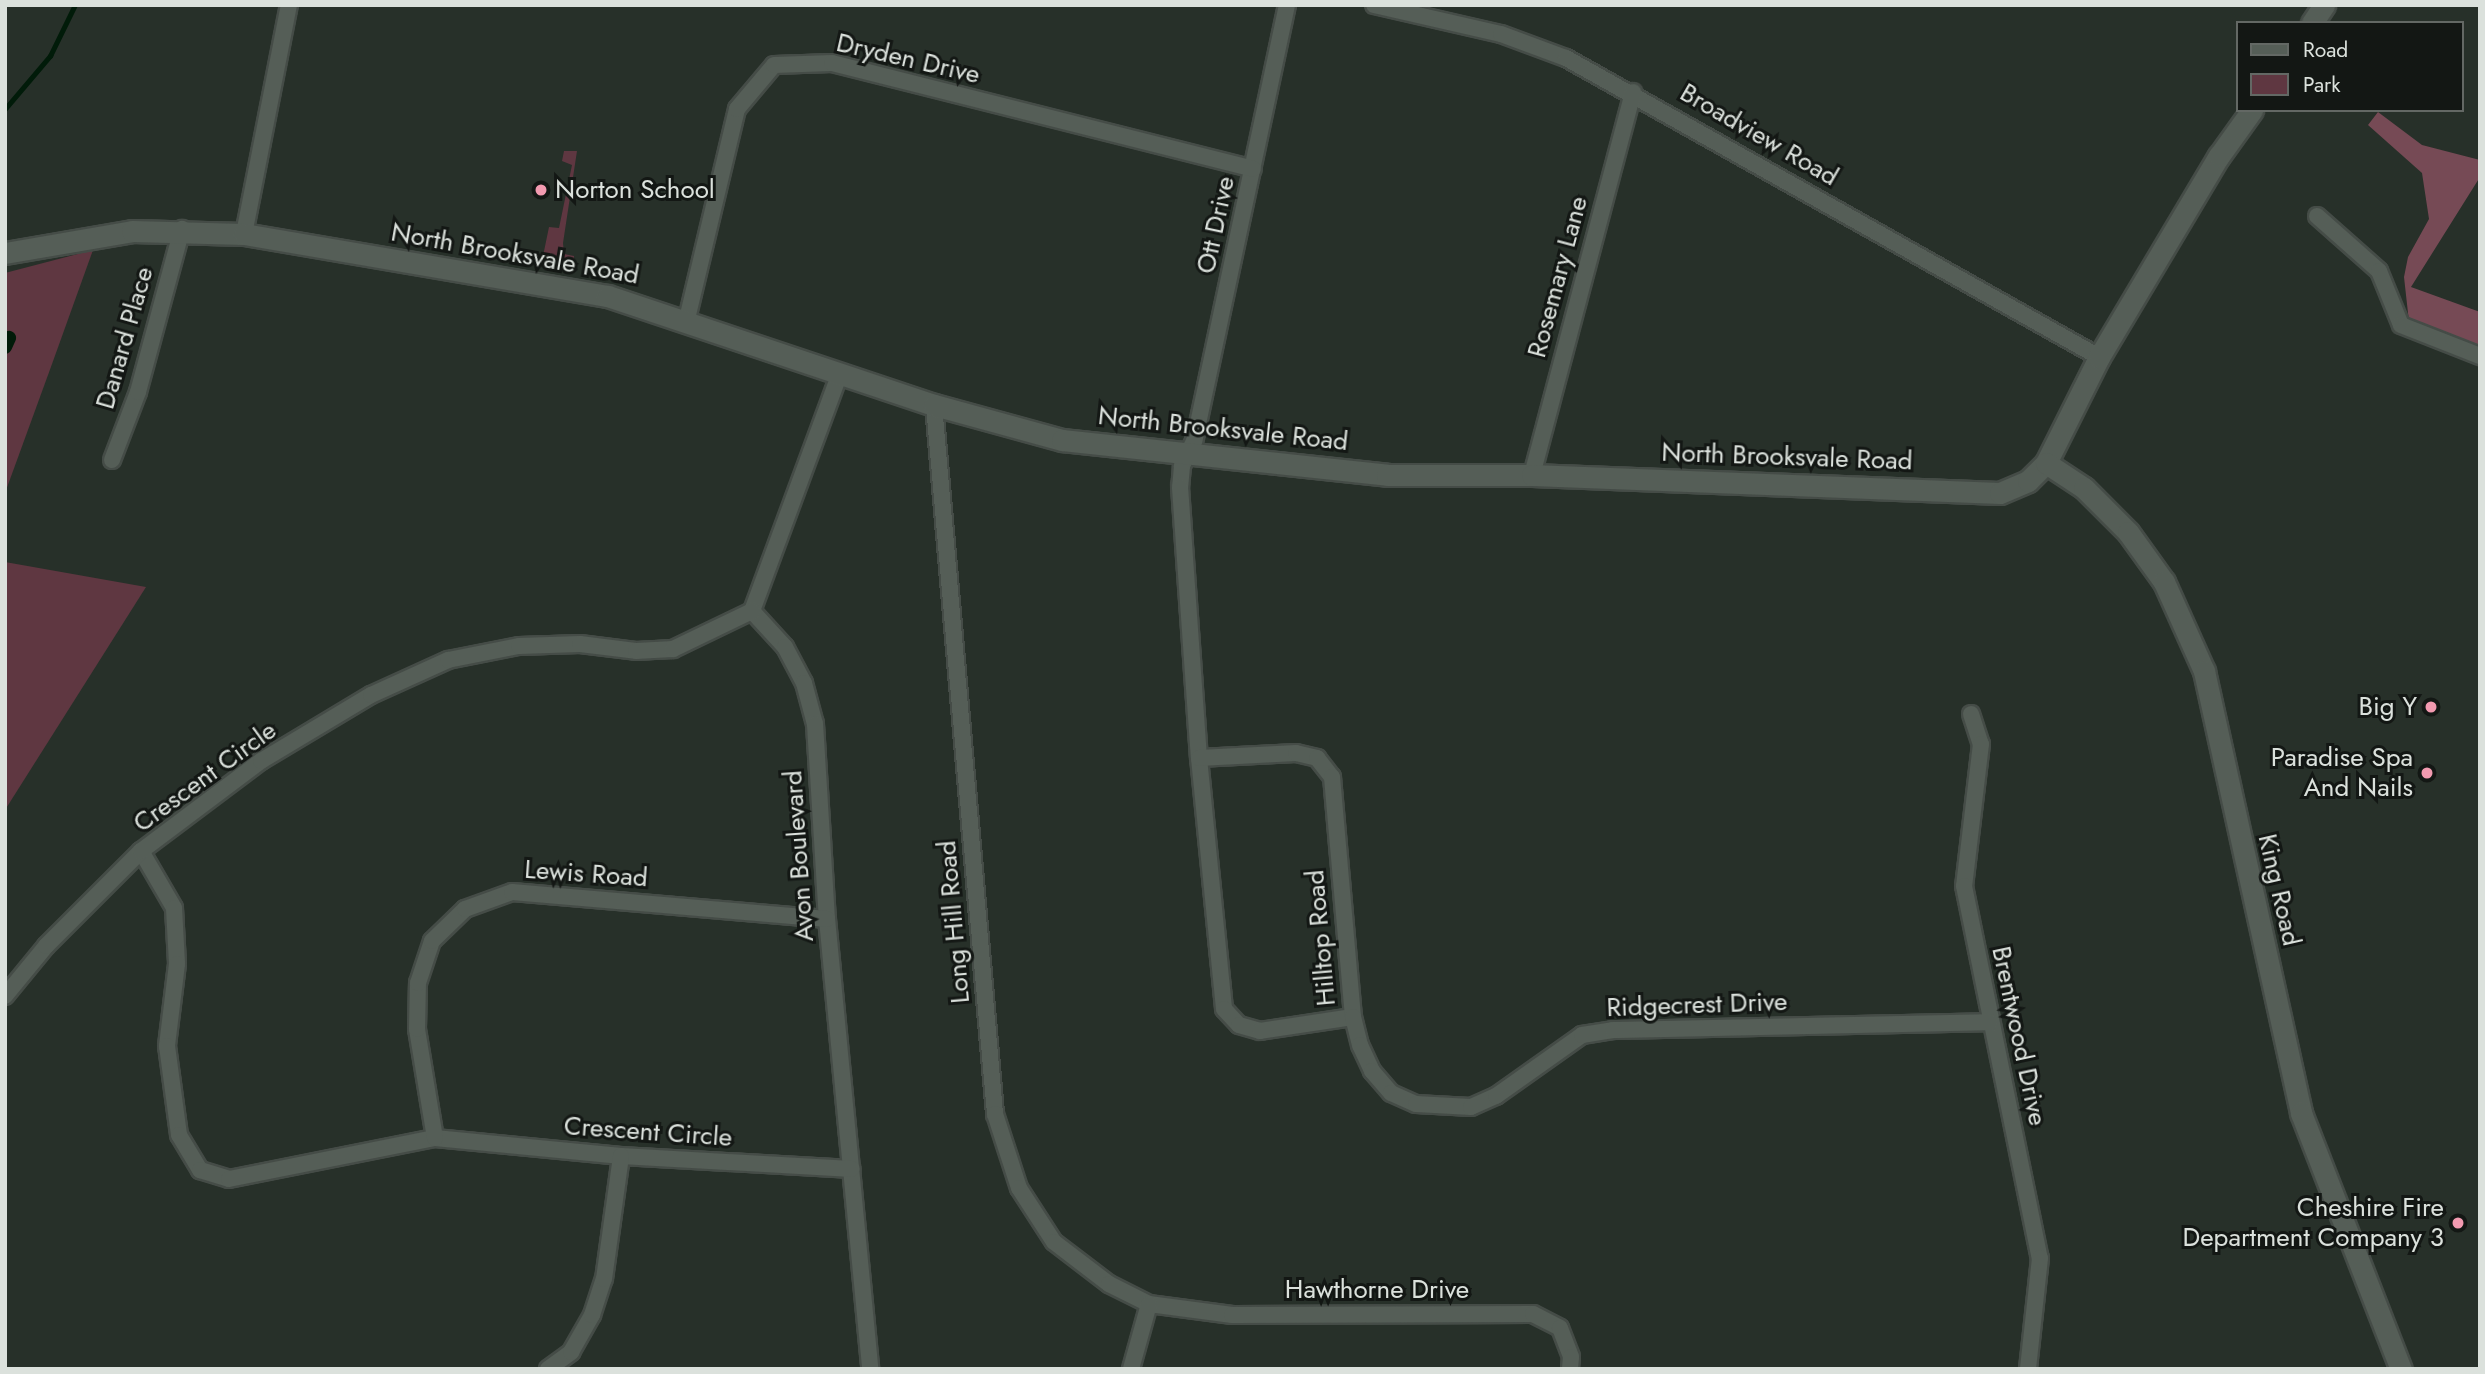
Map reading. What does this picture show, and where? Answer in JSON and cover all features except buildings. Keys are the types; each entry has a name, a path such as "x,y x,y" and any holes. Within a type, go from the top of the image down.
{"main road":[{"path":"2313,21 2324,5"},
{"name":"North Brooksvale Road","path":"5,253 88,237 182,229 244,234 608,296 687,319 934,405 1062,440 1387,475 1532,475 2000,494 2028,481 2046,463 2099,357 2219,156 2251,112"},
{"name":"King Road","path":"2046,463 2084,488 2129,532 2164,582 2204,670 2301,1113 2401,1369"}],"street":[{"path":"244,234 289,5"},
{"name":"Ott Drive","path":"1188,454 1253,169 1287,5"},
{"name":"Broadview Road","path":"1374,5 1501,34 1566,58 1633,92 2099,357"},
{"name":"Dryden Drive","path":"687,319 737,109 774,65 832,63 1253,169"},
{"name":"Rosemary Lane","path":"1532,475 1633,92"},
{"path":"2316,216 2379,271 2401,325 2480,356"},
{"name":"Danard Place","path":"112,460 138,392 182,229"},
{"path":"752,611 840,373"},
{"name":"Long Hill Road","path":"934,405 995,1114 1019,1188 1054,1242 1109,1284 1149,1304"},
{"name":"Hilltop Road","path":"1188,454 1180,487 1199,758 1224,1009 1238,1026 1260,1031 1353,1017 1332,776 1317,758 1296,753 1199,758"},
{"name":"Crescent Circle","path":"752,611 673,649 636,652 580,644 519,646 448,660 371,695 261,761 141,850 174,908 177,964 167,1046 179,1135 200,1170 229,1179 435,1138 621,1156 852,1169"},
{"name":"Avon Boulevard","path":"752,611 785,647 804,683 812,714 827,919 870,1369"},
{"name":"Brentwood Drive","path":"1971,713 1980,744 1964,886 2040,1258 2028,1369"},
{"path":"5,996 46,946 141,850"},
{"name":"Lewis Road","path":"435,1138 417,1029 418,983 432,941 465,909 512,892 827,919"},
{"name":"Ridgecrest Drive","path":"1353,1017 1372,1071 1391,1093 1416,1104 1443,1109 1471,1107 1496,1096 1582,1035 1613,1030 1990,1022"},
{"path":"548,1369 571,1352 593,1315 604,1279 621,1156"},
{"path":"1131,1369 1149,1304"},
{"name":"Hawthorne Drive","path":"1149,1304 1232,1315 1533,1314 1560,1328 1572,1357 1570,1369"}],"green space":[{"path":"564,151 577,151 563,243 564,254 574,256 574,266 542,261 549,227 559,228 572,165 562,161"},
{"path":"93,250 52,364 5,493 5,273"},
{"path":"5,562 146,587 5,810"}],"shaded area":[{"path":"2378,112 2422,145 2480,160 2480,177 2411,287 2480,312 2480,351 2409,322 2404,277 2408,257 2429,219 2422,173 2368,125"}],"waterway":[{"path":"5,109 50,56 75,5"},
{"path":"5,347 9,338"}],"place":[{"name":"Norton School","path":"541,190"},
{"name":"Big Y","path":"2431,707"},
{"name":"Paradise Spa And Nails","path":"2427,773"},
{"name":"Cheshire Fire Department Company 3","path":"2458,1223"}]}
